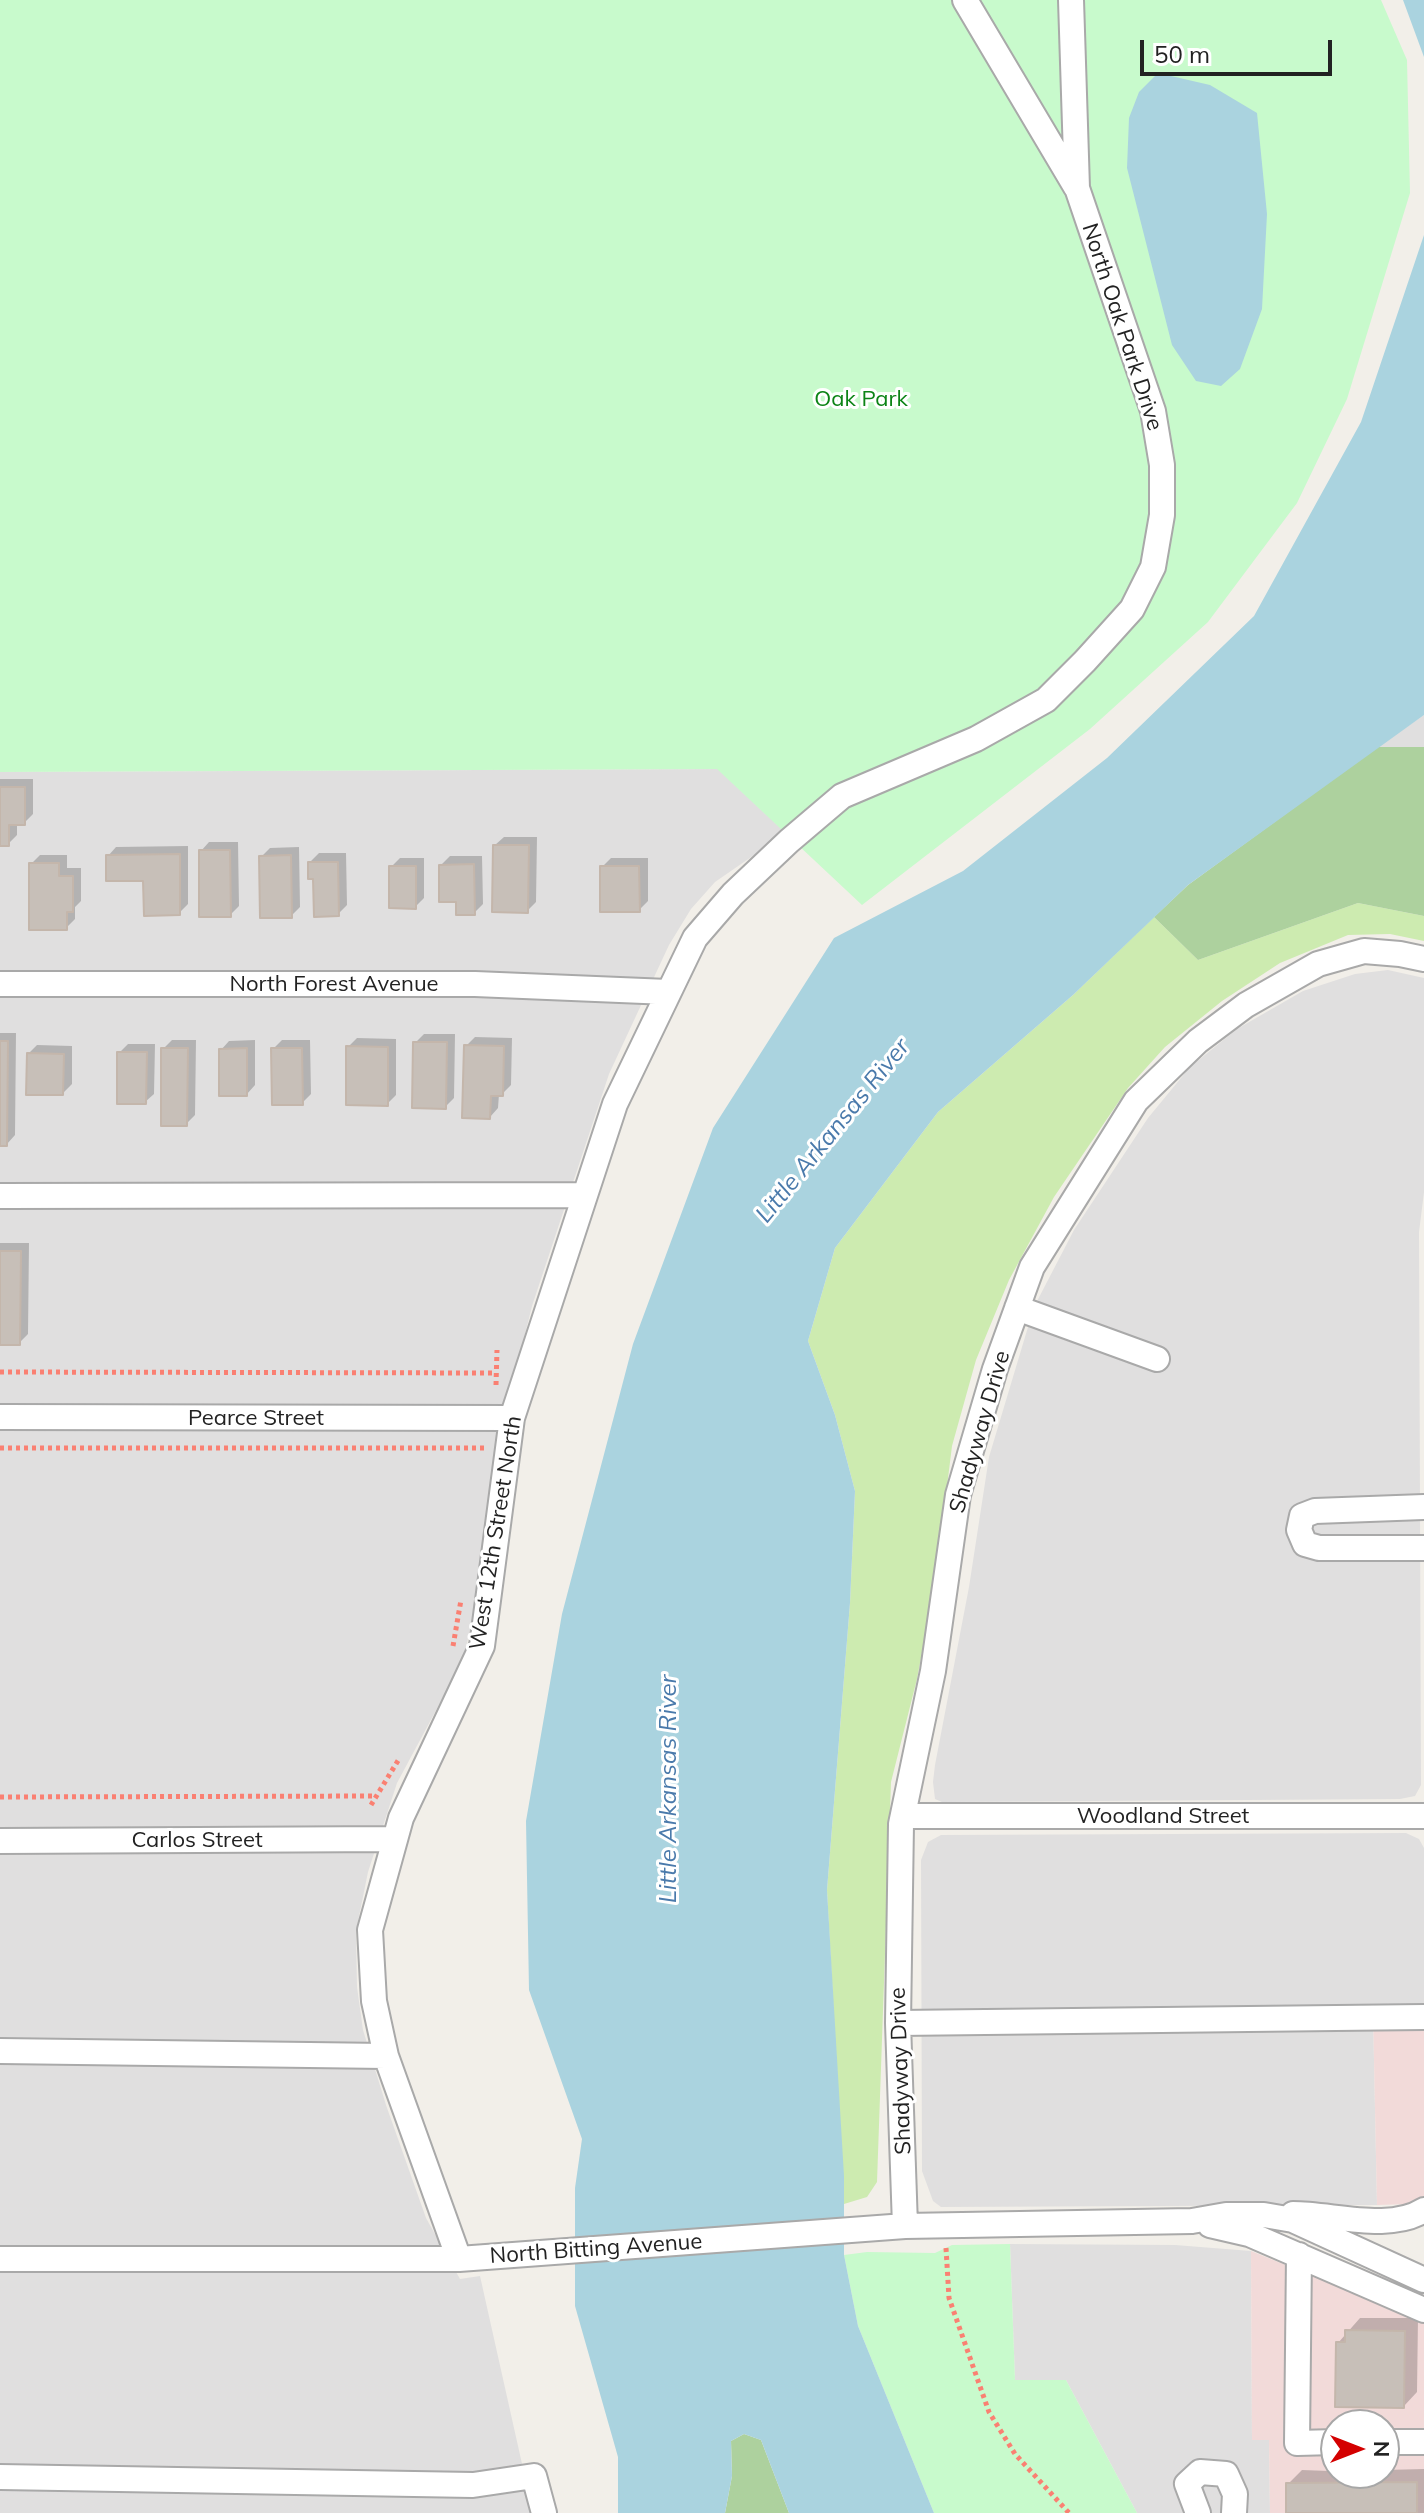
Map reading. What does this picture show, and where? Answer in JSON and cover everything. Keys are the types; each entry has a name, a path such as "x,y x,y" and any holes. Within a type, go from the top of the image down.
{"street":[{"path":"965,0 1077,188"},
{"name":"North Oak Park Drive","path":"668,992 695,938 733,894 789,841 842,796 976,739 1046,700 1132,609 1153,567 1162,515 1162,465 1153,411 1077,188 1071,0"},
{"name":"Shadyway Drive","path":"905,2226 898,2023 903,1816 933,1671 958,1495 995,1369 1032,1267 1136,1101 1198,1041 1246,1005 1318,964 1364,951 1424,959"},
{"name":"North Forest Avenue","path":"0,984 475,984 668,992"},
{"name":"West 12th Street North","path":"459,2259 386,2056 374,2001 370,1930 401,1818 482,1646 502,1418 585,1195 615,1104 668,992"},
{"path":"0,1196 585,1195"},
{"path":"1017,1308 1157,1359"},
{"name":"Pearce Street","path":"0,1417 502,1418"},
{"path":"1424,1507 1315,1511 1302,1516 1299,1530 1305,1544 1319,1548 1424,1548"},
{"name":"Woodland Street","path":"903,1816 1424,1816"},
{"name":"Carlos Street","path":"0,1841 394,1839"},
{"path":"898,2023 1424,2017"},
{"path":"0,2051 386,2056"},
{"path":"1264,2215 1319,2215 1386,2221 1414,2216 1424,2210"},
{"name":"North Bitting Avenue","path":"0,2259 459,2259 847,2229 1192,2221 1226,2215 1264,2215 1293,2220 1424,2280"},
{"name":"North Bitting Avenue","path":"1192,2221 1249,2234 1424,2310"},
{"path":"1299,2255 1297,2443 1320,2442"},
{"path":"1400,2442 1424,2442"},
{"path":"1198,2513 1187,2484 1200,2472 1226,2474 1235,2494 1234,2513"},
{"path":"0,2477 473,2485 534,2476 544,2513"}],"path":[{"path":"484,1462 487,1448 502,1418 496,1373 497,1350"},
{"path":"0,1372 496,1373"},
{"path":"0,1448 487,1448"},
{"path":"452,1652 462,1593"},
{"path":"371,1805 405,1749"},
{"path":"0,1797 377,1796"},
{"path":"946,2247 949,2298 989,2412 1015,2454 1069,2513"}],"shaded area":[{"path":"1424,715 1424,747 1377,747"},
{"path":"718,769 786,833 715,882 691,909 669,945 609,1074 532,1306 497,1448 474,1613 463,1660 397,1783 368,1872 356,1931 357,1987 363,2030 426,2218 460,2279 480,2276 533,2513 0,2513 0,772"},
{"path":"1388,970 1424,978 1424,1192 1419,1232 1421,1785 1415,1796 1400,1799 942,1802 935,1799 935,1765 969,1587 989,1457 1034,1307 1074,1230 1148,1118 1190,1067 1237,1029 1303,991 1355,974"},
{"path":"1406,1833 1419,1839 1424,1848 1424,2010 1373,2011 1377,2205 941,2207 933,2201 922,2171 921,1860 928,1842 941,1835"},
{"path":"1424,2010 1424,2196 1410,2204 1377,2205 1373,2011"},
{"path":"1010,2244 1175,2245 1251,2251 1252,2439 1269,2440 1270,2513 1137,2513 1066,2380 1015,2380"},
{"path":"1251,2251 1424,2321 1424,2513 1270,2513 1269,2440 1252,2440"}],"green space":[{"name":"Oak Park","path":"0,0 1381,0 1407,60 1410,193 1347,399 1297,503 1208,622 1090,729 862,905 717,769 0,772"},
{"path":"1377,747 1424,747 1424,916 1358,903 1198,960 1154,917 1188,885"},
{"path":"1358,903 1424,916 1424,941 1390,934 1348,935 1280,963 1222,1001 1165,1047 1128,1088 1054,1197 1009,1280 976,1360 952,1446 935,1583 917,1679 891,1782 877,2182 867,2197 844,2204 827,1890 850,1603 855,1491 835,1415 808,1341 835,1248 938,1112 1073,995 1154,917 1198,960"},
{"path":"1010,2244 1015,2380 1066,2380 1137,2513 934,2513 858,2326 844,2255 867,2252 935,2253 952,2245"},
{"path":"744,2434 761,2440 789,2513 725,2513 732,2476 731,2441"}],"water":[{"path":"1403,0 1424,0 1424,57"},
{"path":"1158,73 1210,85 1257,113 1267,214 1262,309 1240,369 1221,386 1196,381 1172,345 1127,168 1129,118 1139,92"},
{"name":"Little Arkansas River","path":"1424,235 1424,715 1188,885 1073,995 938,1112 835,1248 808,1341 835,1415 855,1491 850,1603 827,1890 844,2176 844,2255 858,2326 934,2513 789,2513 761,2440 744,2434 731,2441 732,2476 725,2513 618,2513 618,2457 575,2306 575,2188 582,2139 529,1990 526,1821 562,1614 633,1344 713,1128 834,938 963,871 1107,758 1254,616 1361,422"}],"building":[{"path":"0,787 25,787 25,825 9,825 9,846 0,846"},
{"path":"493,845 529,845 528,913 492,912"},
{"path":"199,850 230,850 231,917 199,917"},
{"path":"180,854 180,915 144,916 143,881 106,881 106,855"},
{"path":"291,855 292,918 260,918 259,856"},
{"path":"308,862 338,862 339,916 314,917 313,879 308,879"},
{"path":"29,863 59,863 59,876 73,876 73,912 67,912 67,930 29,930"},
{"path":"474,864 475,915 456,915 456,902 439,902 439,865"},
{"path":"389,866 416,866 416,909 389,908"},
{"path":"600,866 639,866 640,912 600,912"},
{"path":"0,1041 8,1041 7,1146 0,1146"},
{"path":"413,1042 447,1042 446,1109 412,1108"},
{"path":"464,1045 504,1046 503,1096 491,1096 490,1119 462,1118"},
{"path":"346,1046 388,1047 388,1106 346,1105"},
{"path":"161,1048 188,1048 187,1126 161,1126"},
{"path":"247,1048 247,1096 219,1096 219,1049"},
{"path":"271,1048 302,1048 303,1105 272,1105"},
{"path":"117,1052 147,1052 146,1104 117,1104"},
{"path":"27,1053 64,1054 63,1095 26,1095"},
{"path":"0,1251 21,1251 20,1345 0,1345"},
{"path":"1345,2330 1405,2331 1404,2408 1335,2407 1336,2342 1345,2342"},
{"path":"1400,2482 1417,2482 1417,2513 1286,2513 1286,2483 1320,2483 1320,2489 1400,2489"}]}
